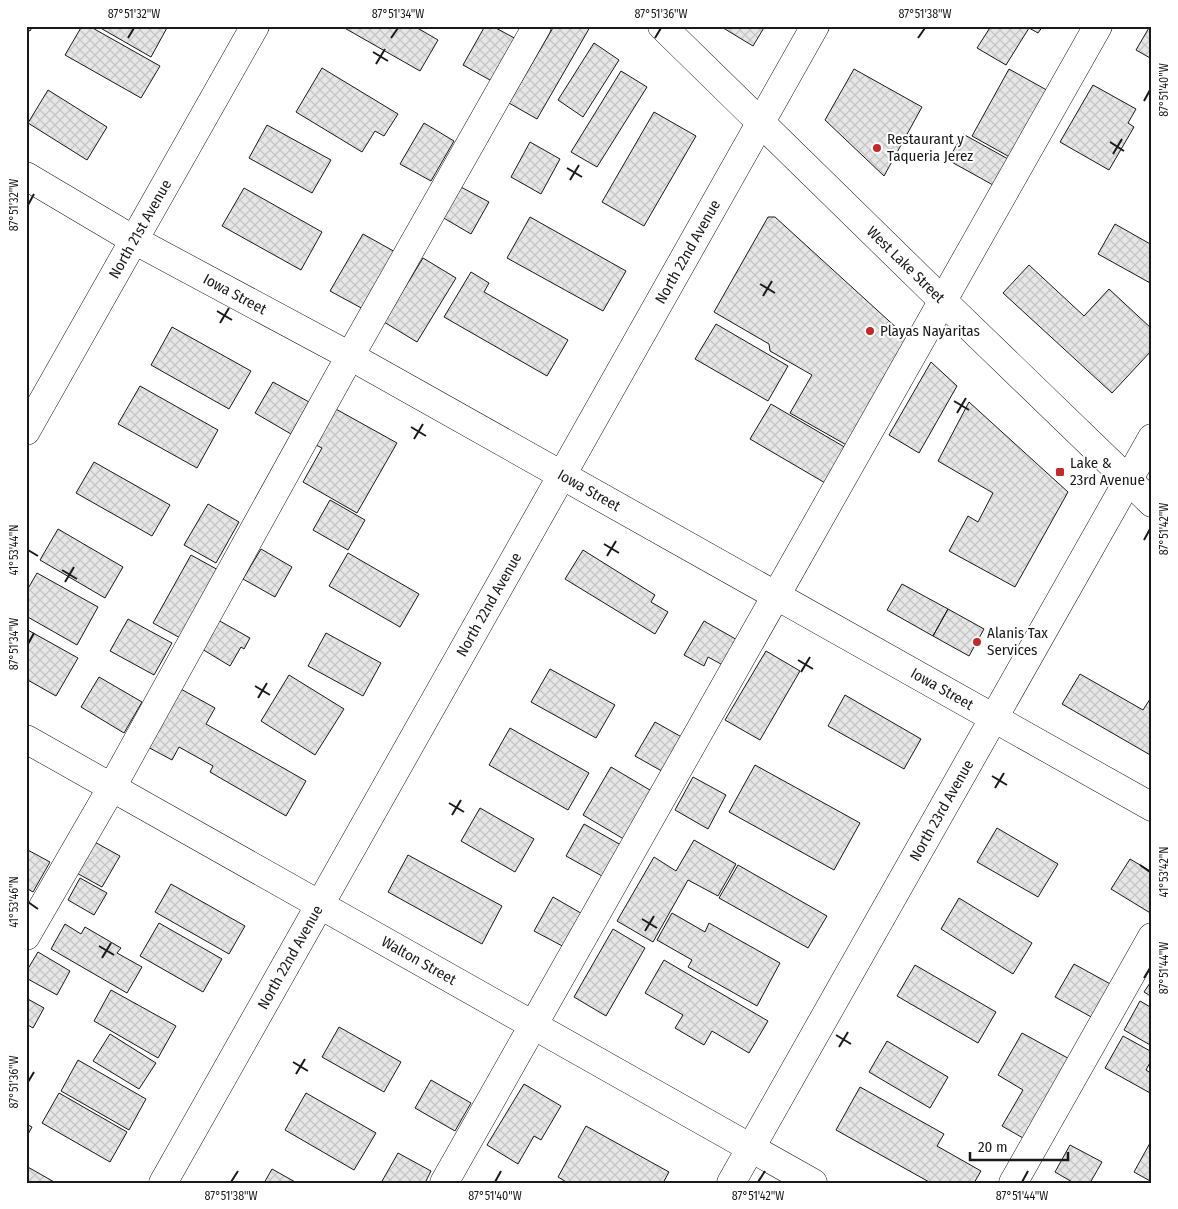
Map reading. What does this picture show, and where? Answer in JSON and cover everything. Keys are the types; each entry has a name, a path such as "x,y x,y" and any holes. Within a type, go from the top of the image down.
{"street":[{"name":"North 21st Avenue","path":"26,431 254,26"},
{"path":"26,936 112,787 350,356 537,26"},
{"name":"West Lake Street","path":"662,26 1152,503"},
{"name":"North 22nd Avenue","path":"163,1183 815,26"},
{"path":"444,1183 1098,26"},
{"name":"Iowa Street","path":"26,176 134,240 350,356 1152,807"},
{"name":"North 23rd Avenue","path":"731,1183 1152,438"},
{"name":"Walton Street","path":"26,739 813,1183"},
{"path":"1013,1183 1152,937"}],"building":[{"path":"26,26 33,26 30,31 26,29"},
{"path":"82,26 89,26 160,66 141,98 65,55"},
{"path":"97,26 168,26 151,57"},
{"path":"341,26 414,26 438,40 420,71"},
{"path":"485,26 492,26 520,41 497,84 463,65"},
{"path":"554,26 590,27 537,119 509,103"},
{"path":"720,26 765,26 753,46"},
{"path":"991,26 1043,26 1038,33 1029,28 1006,65 977,48"},
{"path":"1150,26 1152,26 1152,59 1136,50"},
{"path":"594,43 619,60 583,117 558,100"},
{"path":"322,68 398,114 384,136 375,131 362,152 296,112"},
{"name":"Restaurant y Taqueria Jerez","path":"854,69 922,107 884,176 825,120"},
{"path":"1009,69 1052,93 1015,160 972,136"},
{"path":"621,71 647,87 597,167 571,152"},
{"path":"1093,85 1136,109 1128,123 1134,127 1109,170 1060,142"},
{"path":"48,90 107,127 87,160 28,123"},
{"path":"654,112 696,136 644,226 602,202"},
{"path":"424,123 454,141 431,181 400,164"},
{"path":"267,125 331,160 312,193 249,158"},
{"path":"963,134 1008,159 993,185 948,160"},
{"path":"530,142 560,159 541,194 511,177"},
{"path":"459,186 489,202 471,234 442,217"},
{"path":"244,188 322,232 301,270 222,226"},
{"path":"530,217 626,271 603,311 507,258"},
{"path":"768,217 775,217 911,341 850,447 790,413 812,375 770,351 769,344 714,312"},
{"path":"1115,224 1152,245 1152,284 1098,254"},
{"path":"363,234 397,253 365,310 330,291"},
{"path":"423,258 456,278 417,342 384,322"},
{"path":"1029,265 1084,316 1109,289 1152,329 1152,350 1112,393 1003,293"},
{"path":"471,272 489,283 484,292 568,340 547,376 444,317"},
{"path":"716,324 788,366 768,401 695,359"},
{"path":"172,327 251,371 229,409 151,365"},
{"path":"931,362 957,386 919,453 889,435"},
{"path":"273,382 309,402 291,434 255,413"},
{"path":"140,386 218,430 197,468 118,424"},
{"path":"969,402 1068,492 1015,587 949,551 968,516 978,522 993,493 938,461"},
{"path":"771,404 853,452 832,487 750,439"},
{"path":"334,408 397,443 357,513 303,482 322,448 314,444"},
{"path":"94,462 170,505 152,536 76,493"},
{"path":"330,500 365,520 348,550 313,530"},
{"path":"208,504 239,522 216,563 184,545"},
{"path":"58,529 123,567 105,598 40,560"},
{"path":"261,549 292,567 275,597 243,579"},
{"path":"583,550 655,595 651,602 668,612 655,634 565,579"},
{"path":"348,553 419,594 400,627 329,586"},
{"path":"191,555 220,571 182,639 153,623"},
{"path":"37,573 98,607 77,645 26,616 26,592"},
{"path":"902,584 948,609 933,636 887,610"},
{"path":"948,609 984,629 969,656 933,636"},
{"path":"128,619 172,643 154,675 110,651"},
{"path":"218,620 250,638 244,649 241,647 230,666 202,649"},
{"path":"704,621 746,645 732,670 708,657 704,666 684,655"},
{"path":"26,629 78,658 56,696 26,679"},
{"path":"326,633 381,663 363,696 308,666"},
{"path":"766,651 800,671 760,740 725,720"},
{"path":"550,669 615,705 596,738 531,702"},
{"path":"1080,674 1143,710 1152,696 1152,756 1062,704"},
{"path":"289,675 344,709 315,755 261,721"},
{"path":"99,677 142,702 124,733 81,707"},
{"path":"179,688 215,708 206,724 306,781 286,816 210,772 213,766 179,747 172,760 146,746"},
{"path":"845,695 921,739 904,769 828,726"},
{"path":"655,722 687,740 667,774 635,756"},
{"path":"510,728 589,773 568,810 489,765"},
{"path":"755,765 860,823 834,870 729,812"},
{"path":"611,767 655,793 627,841 583,815"},
{"path":"693,777 726,795 708,829 675,810"},
{"path":"480,808 534,839 515,872 461,841"},
{"path":"584,824 628,849 611,881 566,856"},
{"path":"997,828 1058,864 1038,897 977,862"},
{"path":"91,840 120,856 102,887 73,871"},
{"path":"694,840 736,864 718,896 688,880 653,942 617,921 654,857 676,871"},
{"path":"26,849 50,862 33,892 26,888"},
{"path":"408,855 502,906 482,944 388,892"},
{"path":"1130,859 1152,872 1152,914 1111,889"},
{"path":"738,865 827,916 808,948 719,898"},
{"path":"80,878 107,893 94,915 68,900"},
{"path":"171,884 245,926 229,954 155,912"},
{"path":"553,897 586,916 568,949 534,931"},
{"path":"959,898 1032,943 1013,974 941,929"},
{"path":"672,913 705,932 709,923 780,963 757,1006 688,967 692,960 657,940"},
{"path":"159,923 222,959 203,992 140,956"},
{"path":"65,924 81,934 85,927 121,948 117,953 142,967 127,993 51,949"},
{"path":"613,929 645,948 606,1016 574,997"},
{"path":"38,952 70,971 57,995 26,978 26,972"},
{"path":"664,960 768,1021 749,1053 712,1031 704,1045 675,1028 683,1015 645,993"},
{"path":"1074,964 1114,986 1095,1019 1055,997"},
{"path":"915,965 996,1012 978,1043 897,996"},
{"path":"1152,980 1152,997 1144,992"},
{"path":"111,990 176,1026 158,1058 94,1021"},
{"path":"26,998 44,1008 33,1028 26,1024"},
{"path":"1140,1001 1152,1008 1152,1046 1124,1030"},
{"path":"339,1027 401,1062 384,1092 322,1057"},
{"path":"1022,1033 1075,1062 1030,1142 1002,1126 1023,1090 998,1075"},
{"path":"110,1034 156,1063 139,1089 93,1061"},
{"path":"1123,1036 1152,1052 1152,1059 1146,1070 1152,1074 1152,1094 1105,1068"},
{"path":"887,1041 948,1077 930,1108 869,1072"},
{"path":"78,1060 146,1099 129,1130 61,1091"},
{"path":"431,1080 471,1103 455,1131 415,1108"},
{"path":"524,1084 561,1106 541,1140 534,1136 518,1164 487,1145"},
{"path":"860,1087 944,1134 937,1146 981,1171 974,1183 931,1183 836,1130"},
{"path":"59,1093 127,1132 110,1162 42,1123"},
{"path":"306,1093 376,1133 354,1170 285,1130"},
{"path":"26,1124 32,1127 26,1138"},
{"path":"586,1126 669,1172 663,1183 568,1183 558,1177"},
{"path":"1150,1143 1152,1143 1152,1182 1134,1172"},
{"path":"1070,1145 1102,1162 1090,1183 1074,1183 1055,1172"},
{"path":"398,1153 431,1171 425,1183 381,1183"},
{"path":"26,1166 56,1183 26,1183"},
{"path":"272,1169 297,1183 264,1183"}],"place":[{"name":"Restaurant y Taqueria Jerez","path":"877,148"},
{"name":"Playas Nayaritas","path":"870,331"},
{"name":"Lake & 23rd Avenue","path":"1060,472"},
{"name":"Alanis Tax Services","path":"977,642"}]}
